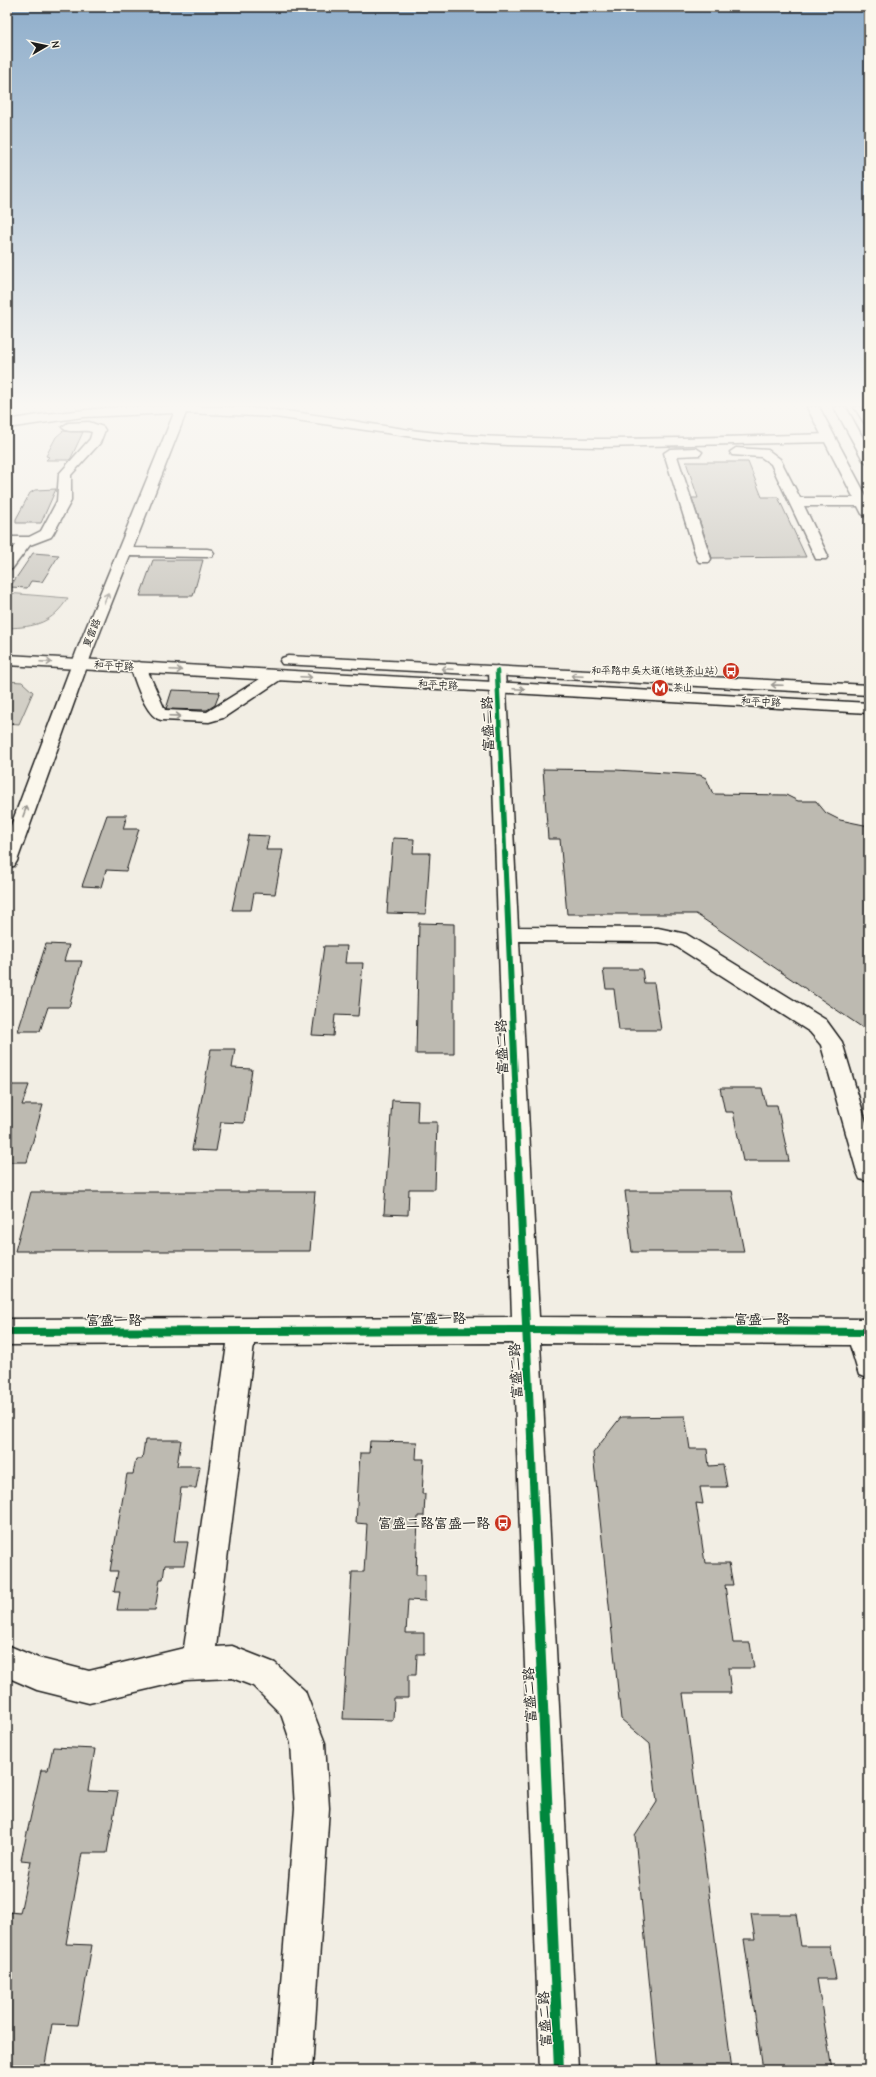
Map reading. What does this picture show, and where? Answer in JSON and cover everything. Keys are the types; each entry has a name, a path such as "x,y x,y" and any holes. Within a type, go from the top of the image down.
{"street":[{"path":"7,541 25,542 40,539 46,534 62,504"},
{"name":"夏雷路","path":"7,861 75,656 136,504"},
{"name":"夏雷路","path":"43,722 124,552 141,504"},
{"path":"686,504 704,559"},
{"path":"796,504 821,556"},
{"path":"864,504 869,514"},
{"path":"7,566 25,542"},
{"path":"124,552 208,553"},
{"name":"和平中路","path":"7,645 138,667 277,675 816,687 869,690"},
{"name":"和平中路","path":"7,660 75,656 497,680 869,708"},
{"path":"138,667 157,712 161,715 209,717 217,714 277,675"},
{"name":"富盛二路","path":"497,680 559,2070"},
{"path":"816,687 869,686"},
{"path":"509,934 658,935 679,939 818,1026 831,1042 869,1172"},
{"name":"富盛一路","path":"7,1332 526,1330 865,1332"},
{"path":"198,1663 242,1331"},
{"path":"865,1332 869,1366"},
{"path":"7,1661 37,1674 89,1687 186,1664 232,1662 264,1674 294,1703 308,1743 312,1808 293,2070"}],"shaded area":[{"path":"7,593 68,598 56,613 42,622 35,625 7,628"},
{"path":"7,681 22,682 33,692 19,724 7,723"}],"building":[{"path":"24,504 49,504 41,523 16,523 16,519"},
{"path":"694,504 781,504 806,557 712,558"},
{"path":"33,553 59,555 42,582 31,581 27,588 10,587"},
{"path":"153,560 203,560 193,596 140,596"},
{"path":"172,690 220,692 215,705 207,710 166,709"},
{"path":"543,769 616,770 700,775 706,778 713,794 786,795 798,801 816,801 826,813 840,820 869,826 869,1032 696,914 567,914 560,839 548,839"},
{"path":"107,815 127,815 123,829 139,829 126,871 106,870 101,887 82,886"},
{"path":"248,835 269,836 266,850 283,850 275,894 254,893 251,910 232,910"},
{"path":"393,838 414,839 413,853 430,853 426,914 387,913"},
{"path":"419,923 454,924 454,1054 416,1054"},
{"path":"46,944 69,945 64,961 82,961 69,1007 48,1007 40,1031 18,1031"},
{"path":"324,946 347,946 345,963 363,963 358,1016 335,1015 333,1036 312,1035"},
{"path":"603,969 642,969 644,983 654,983 661,1030 619,1030 614,989 606,989"},
{"path":"211,1049 235,1049 232,1068 252,1069 244,1123 221,1122 216,1151 192,1150"},
{"path":"7,1085 29,1085 22,1105 43,1105 27,1162 7,1162"},
{"path":"720,1088 762,1088 766,1105 777,1105 789,1161 743,1161 733,1112 725,1112"},
{"path":"392,1100 418,1101 417,1122 437,1122 435,1189 409,1189 408,1215 384,1214"},
{"path":"625,1191 732,1191 744,1252 632,1252"},
{"path":"31,1192 315,1192 310,1251 15,1251"},
{"path":"685,1416 690,1449 707,1449 709,1466 723,1465 727,1487 700,1487 703,1504 696,1503 705,1563 729,1563 733,1585 725,1585 733,1643 750,1643 754,1668 728,1668 731,1693 683,1693 732,2070 658,2070 635,1836 657,1802 650,1744 621,1719 593,1453 621,1417"},
{"path":"145,1440 181,1440 177,1466 200,1466 196,1488 181,1488 174,1542 188,1542 184,1565 165,1565 163,1579 160,1579 155,1610 117,1610 120,1592 114,1592 118,1571 110,1571 127,1474 133,1474 136,1459 142,1459"},
{"path":"370,1441 417,1442 416,1459 424,1459 422,1494 425,1494 424,1516 418,1516 416,1575 425,1575 425,1601 408,1600 406,1633 424,1633 424,1654 417,1654 416,1675 408,1675 408,1698 394,1698 393,1720 343,1719 352,1572 364,1572 367,1524 356,1523 360,1453 369,1453"},
{"path":"53,1747 95,1749 88,1791 118,1792 107,1853 82,1853 66,1944 92,1945 78,2025 52,2024 44,2070 7,2070 7,1921 9,1912 20,1913 31,1861 21,1860 41,1770 48,1770"},
{"path":"751,1914 796,1914 801,1946 830,1946 836,1979 817,1979 832,2070 763,2070 744,1939 755,1939"}],"cycle path":[{"path":"497,671 559,2070"},
{"path":"7,1332 526,1330 869,1332"}],"place":[{"name":"和平路中吴大道(地铁茶山站)","path":"731,671"},
{"name":"茶山","path":"660,688"},
{"name":"富盛二路富盛一路","path":"503,1523"}]}
